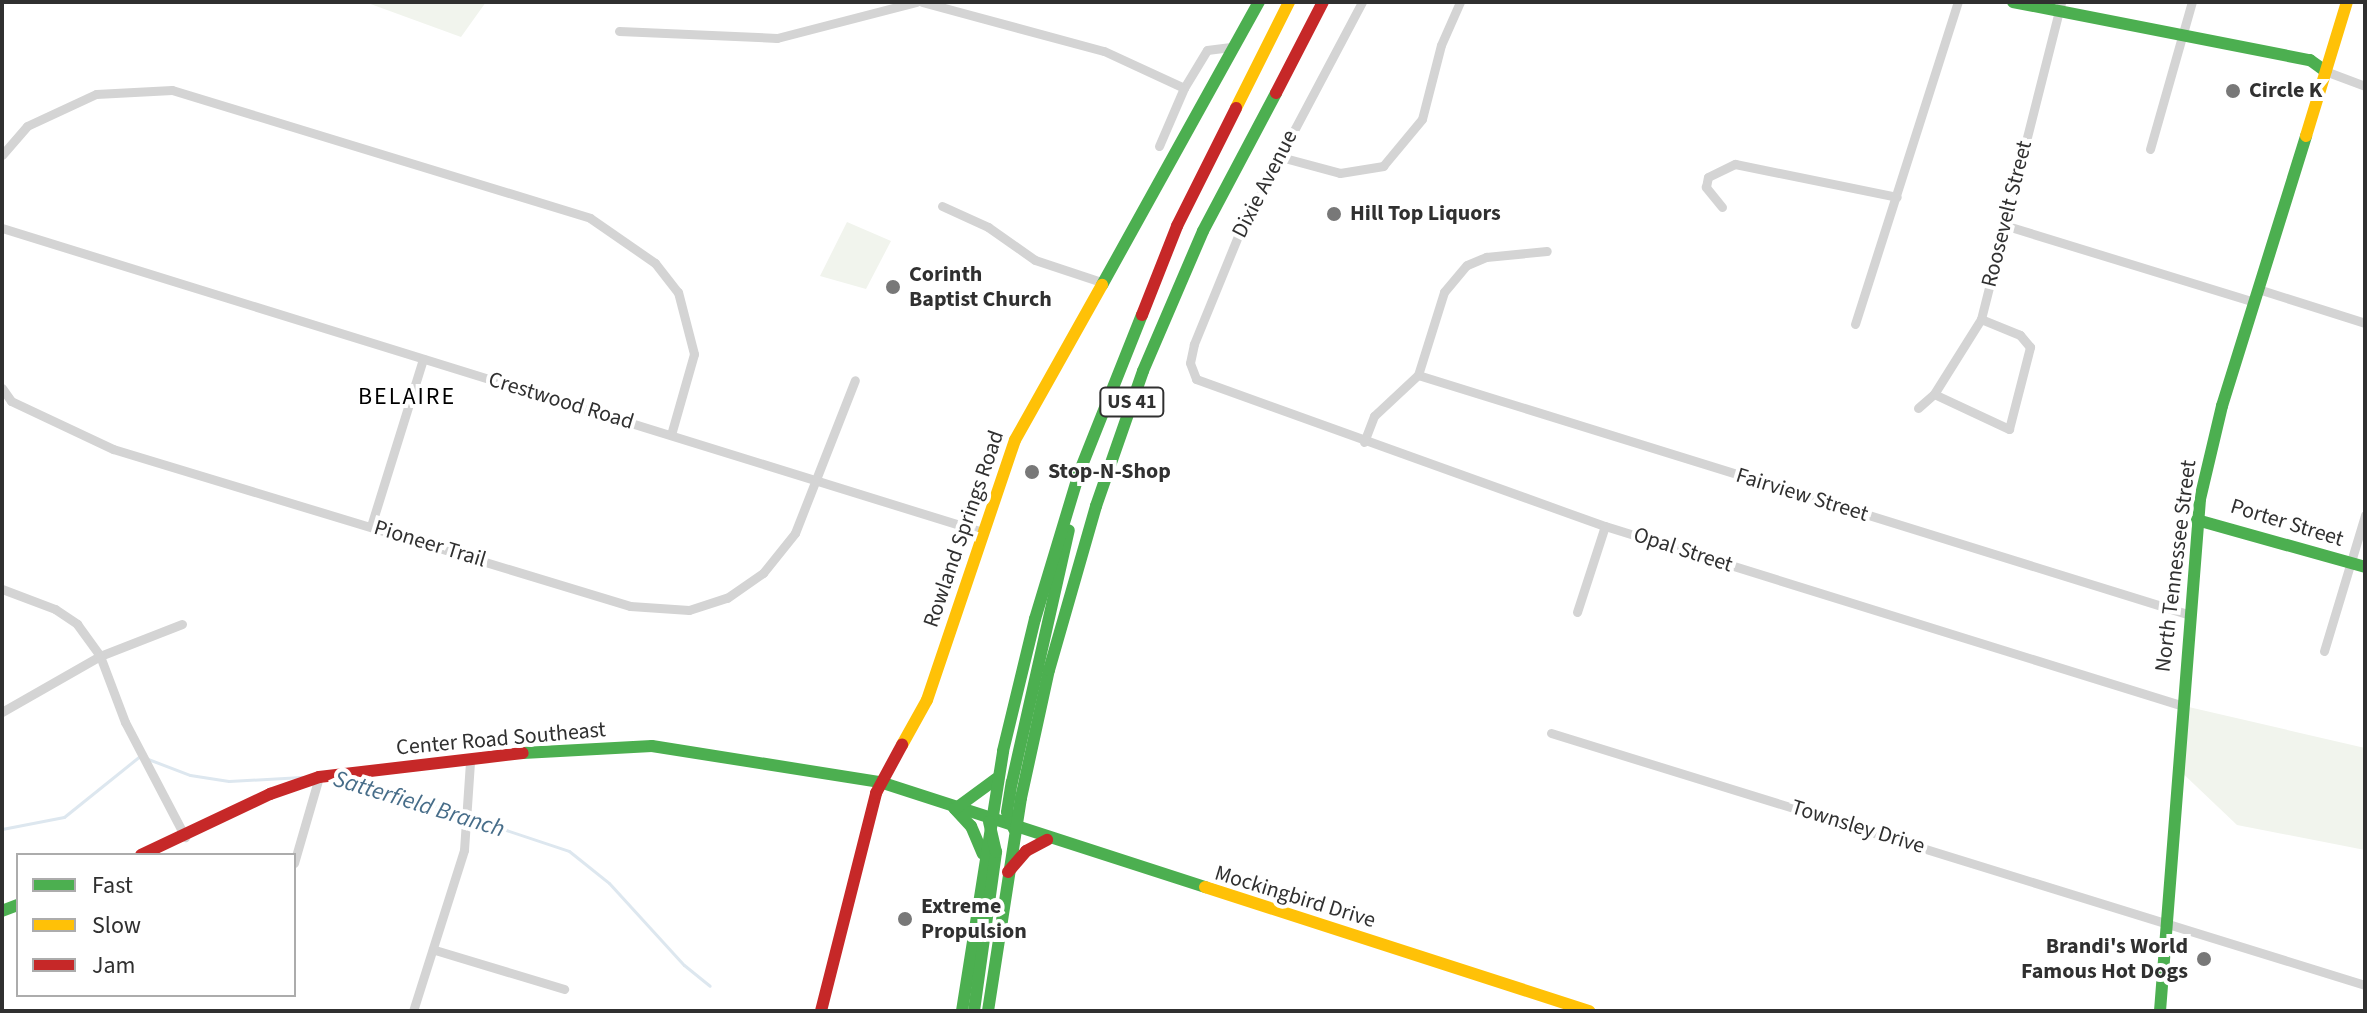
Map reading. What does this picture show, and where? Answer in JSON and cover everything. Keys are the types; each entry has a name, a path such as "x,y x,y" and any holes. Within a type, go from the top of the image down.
{"main road":[{"name":"Rowland Springs Road","path":"821,1011 880,782 921,716 982,532 1023,422 1104,283 1259,2"},
{"name":"US 41","path":"962,1011 988,821 1069,505 1161,262 1289,2"},
{"name":"US 41","path":"988,1011 1015,829 1071,591 1143,371 1209,218 1323,2"},
{"path":"2013,2 2059,6 2310,60 2325,71"},
{"name":"North Tennessee Street","path":"2160,1011 2180,705 2197,520 2214,436 2347,2"},
{"path":"1015,829 1008,804 1068,536 1069,505"},
{"name":"Porter Street","path":"2197,520 2365,567"},
{"name":"Center Road Southeast","path":"146,853 270,794 319,777 652,746 880,782 954,809"},
{"path":"983,856 971,826 954,809 978,797 998,775"},
{"name":"Mockingbird Drive","path":"954,809 1590,1011"},
{"path":"974,1011 996,852 988,821"},
{"path":"1008,872 1026,851 1047,840"}],"street":[{"path":"619,31 777,38 919,2 1104,51 1184,88"},
{"name":"Dixie Avenue","path":"1193,375 1191,358 1197,337 1277,156 1362,2"},
{"path":"1277,156 1340,173 1383,166 1422,119 1441,45 1460,2"},
{"path":"1855,324 1958,2"},
{"path":"2150,149 2192,2"},
{"name":"Roosevelt Street","path":"1918,408 1934,394 1981,319 2059,6"},
{"path":"1159,146 1184,88 1207,50 1233,47"},
{"path":"2325,71 2365,86"},
{"path":"2,155 27,126 96,94 172,90 590,218 655,263 678,292 694,354 671,435"},
{"path":"1722,207 1706,187 1708,177 1735,164 1897,197"},
{"path":"942,206 988,227 1035,260 1104,283"},
{"path":"2004,225 2365,323"},
{"name":"Crestwood Road","path":"2,228 982,532"},
{"path":"1364,442 1374,416 1418,375 1444,292 1467,265 1486,257 1547,251"},
{"path":"1934,394 2009,429 2030,347 2020,335 1981,319"},
{"path":"371,526 423,359"},
{"name":"Opal Street","path":"1193,375 1364,442 1605,526 2180,705"},
{"name":"Fairview Street","path":"1418,375 2187,614"},
{"name":"Pioneer Trail","path":"2,388 11,401 113,449 630,606 689,610 727,598 763,573 795,533 855,380"},
{"path":"2324,651 2365,515"},
{"path":"1577,612 1605,526"},
{"path":"2,589 55,609 77,624 100,656 125,722 185,837"},
{"path":"2,712 100,656 182,624"},
{"name":"Townsley Drive","path":"1551,733 2365,985"},
{"path":"413,1011 435,950 464,850 470,761"},
{"path":"296,856 319,777"},
{"path":"435,950 564,989"}],"shaded area":[{"path":"365,2 486,2 461,37"},
{"path":"847,222 891,241 866,289 820,276"},
{"path":"2180,705 2365,748 2365,850 2237,825 2176,767"}],"waterway":[{"name":"Satterfield Branch","path":"2,829 64,817 140,756 190,775 229,781 302,777"},
{"name":"Satterfield Branch","path":"348,778 463,815"},
{"name":"Satterfield Branch","path":"470,818 569,851 609,883 684,965 710,986"}],"traffic: fast":[{"path":"1102,285 1259,2"},
{"path":"2013,2 2310,60 2325,71"},
{"path":"988,1011 1021,798 1049,670 1096,506 1143,371 1203,231 1276,93"},
{"path":"2160,1011 2200,499 2222,406 2306,136"},
{"path":"962,1011 1003,751 1035,619 1079,473 1142,315"},
{"path":"2197,520 2365,567"},
{"path":"1014,829 1007,812 1012,782 1069,530"},
{"path":"523,753 652,746 880,782 1205,887"},
{"path":"955,809 996,779"},
{"path":"954,808 971,826 983,854"},
{"path":"974,1011 996,852 989,822"},
{"path":"2,911 16,906"}],"traffic: slow":[{"path":"1236,108 1289,2"},
{"path":"2306,136 2347,2"},
{"path":"902,745 927,700 1015,440 1102,285"},
{"path":"1205,887 1590,1011"}],"traffic: jam":[{"path":"1276,93 1323,2"},
{"path":"1142,315 1177,226 1236,108"},
{"path":"821,1011 876,793 902,745"},
{"path":"145,853 270,794 319,777 523,753"},
{"path":"1008,872 1026,851 1047,840"}],"place":[{"name":"Circle K","path":"2233,91"},
{"name":"Hill Top Liquors","path":"1334,214"},
{"name":"Corinth Baptist Church","path":"893,287"},
{"name":"Stop-N-Shop","path":"1032,472"},
{"name":"Extreme Propulsion","path":"905,919"},
{"name":"Brandi's World Famous Hot Dogs","path":"2204,959"}],"district":[{"name":"BELAIRE","path":"407,397"}]}
